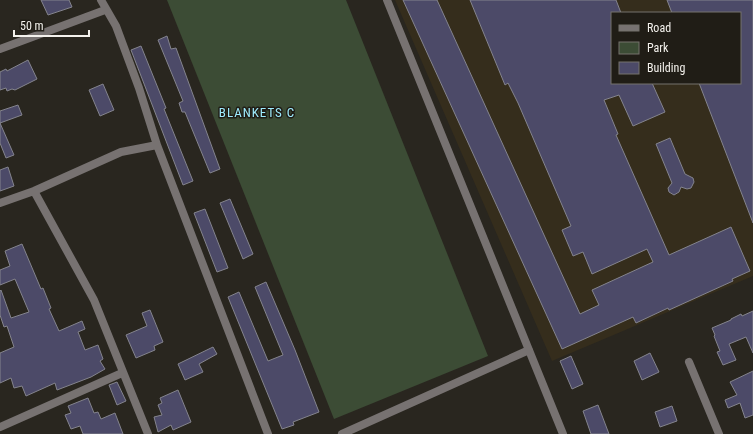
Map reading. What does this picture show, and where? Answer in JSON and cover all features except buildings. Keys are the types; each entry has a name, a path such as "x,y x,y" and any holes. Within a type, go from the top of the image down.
{"street":[{"path":"101,0 105,10 116,26 139,88 157,145 268,434"},
{"path":"387,0 563,434"},
{"path":"0,49 105,10"},
{"path":"0,203 34,191 121,152 157,145"},
{"path":"34,191 94,300 122,373 148,434"},
{"path":"342,434 529,350"},
{"path":"689,362 719,434"},
{"path":"0,427 122,373"}],"shaded area":[{"path":"395,0 753,0 753,276 552,361"}],"green space":[{"path":"167,0 346,0 488,356 334,419"}],"district":[{"name":"BLANKETS C","path":"257,112"}]}
